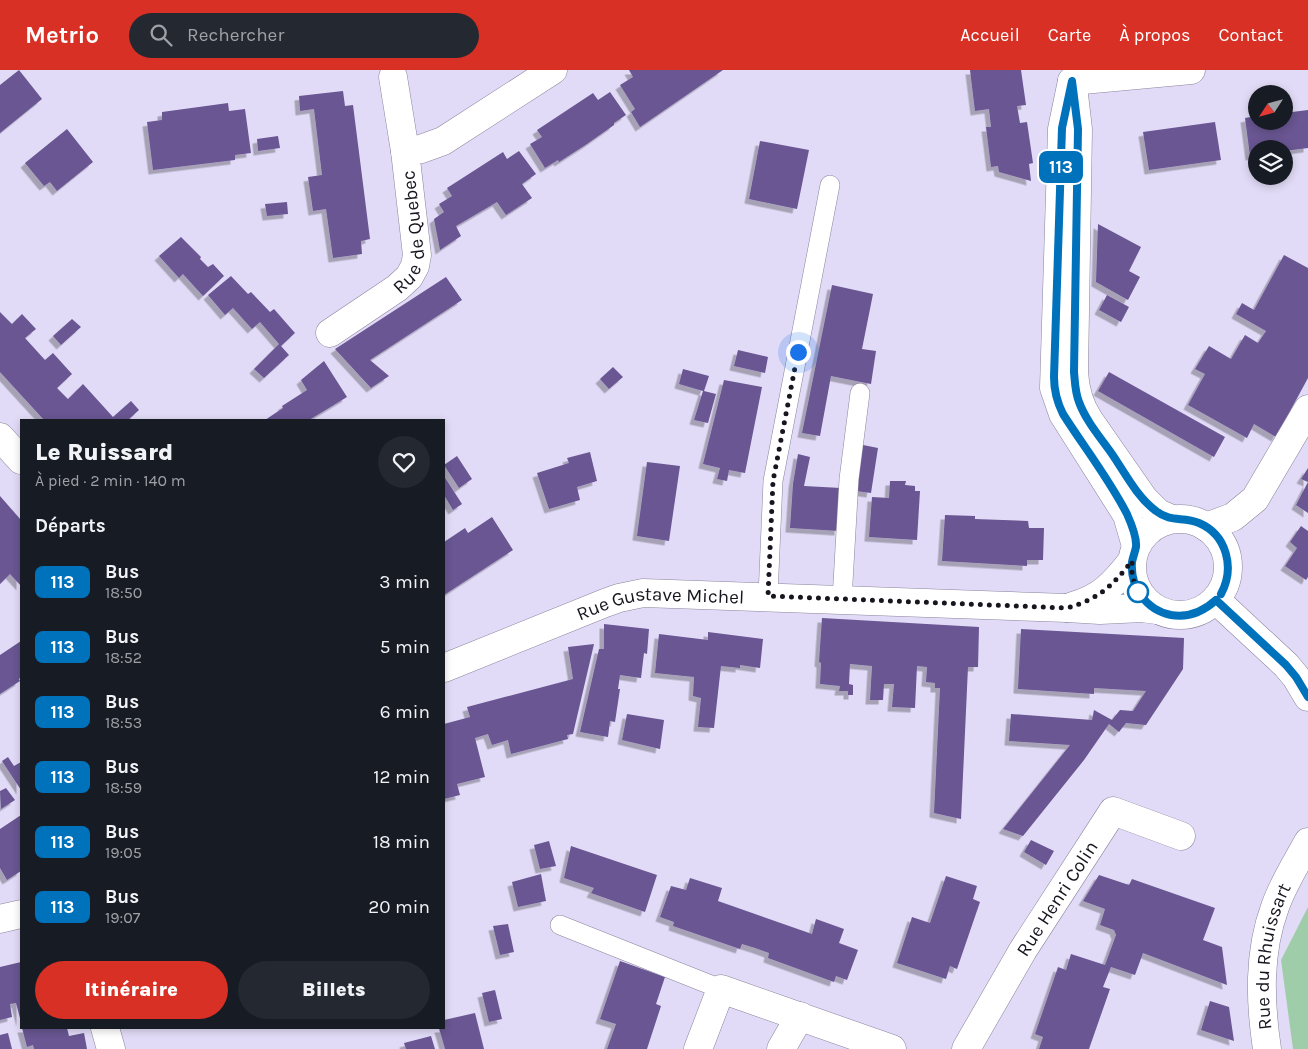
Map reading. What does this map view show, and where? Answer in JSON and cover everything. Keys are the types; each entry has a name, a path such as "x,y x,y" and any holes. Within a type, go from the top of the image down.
{"street":[{"name":"Rue de Quebec","path":"405,151 421,149 443,141 553,70"},
{"path":"1072,75 1191,70"},
{"path":"1072,75 1078,129 1074,372 1076,392 1089,420 1137,490 1151,507 1158,513 1172,519 1192,520 1206,526 1222,543 1228,564 1224,587 1216,600 1205,609 1192,614 1178,616 1156,610 1145,601 1137,589 1132,576 1134,554 1127,515 1063,414 1054,388 1062,128 1072,75"},
{"name":"Rue de Quebec","path":"330,333 397,288 409,276 415,266 417,255 405,151 393,77"},
{"path":"1206,526 1233,517 1255,499 1308,409"},
{"path":"0,437 20,459"},
{"path":"1134,554 1144,536 1153,527 1172,519"},
{"name":"Rue Gustave Michel","path":"1067,608 1081,604 1100,594 1117,580 1134,554"},
{"name":"Rue Gustave Michel","path":"445,668 605,603 631,595 656,593 768,596 1100,610 1142,608 1156,610"},
{"path":"1216,600 1286,665 1308,697"},
{"name":"Rue Henri Colin","path":"966,1049 1023,950 1113,810 1181,836"},
{"name":"Rue du Rhuissart","path":"1267,1049 1262,1008 1264,952 1274,909 1308,842"},
{"path":"0,919 20,914"},
{"path":"698,1049 721,989 892,1049"},
{"path":"781,1049 800,1016"},
{"path":"105,1029 111,1049"}],"lane":[{"path":"768,596 773,481 830,185"},
{"path":"842,600 849,479 860,393"},
{"path":"560,925 721,989"}],"green space":[{"path":"1308,907 1308,1049 1293,1049 1281,960"}],"building":[{"path":"19,70 42,99 0,133 0,85"},
{"path":"629,70 723,70 640,127 631,112 635,109 620,85 633,77"},
{"path":"970,70 1021,70 1026,105 1017,106 1020,123 1027,122 1033,163 1029,164 1031,181 999,172 998,166 991,167 986,127 991,127 989,109 975,111"},
{"path":"343,91 345,106 353,105 370,239 361,241 362,254 333,258 326,209 313,211 308,177 322,175 314,109 300,111 299,96"},
{"path":"610,92 626,115 587,144 559,162 558,160 545,168 530,144 542,137 537,130 593,93 598,100"},
{"path":"228,103 229,111 245,109 251,153 235,155 235,160 153,170 147,122 162,120 162,112"},
{"path":"1308,110 1308,148 1293,150 1293,140 1248,141 1245,118 1248,117 1248,130 1293,130 1293,112"},
{"path":"1215,122 1221,160 1149,170 1143,132"},
{"path":"67,129 93,162 57,191 50,182 44,186 25,163"},
{"path":"278,136 280,148 258,151 257,139"},
{"path":"760,141 809,150 797,209 749,199"},
{"path":"519,151 536,174 522,184 532,198 506,215 497,202 456,226 461,236 440,250 434,219 444,212 439,204 452,196 447,188 503,152 507,159"},
{"path":"287,202 288,214 267,216 265,204"},
{"path":"1098,224 1141,247 1129,271 1140,277 1128,300 1096,282"},
{"path":"181,237 208,267 213,264 224,276 203,296 183,274 179,278 159,256"},
{"path":"1284,255 1308,268 1308,378 1276,437 1254,424 1247,438 1188,405 1205,374 1195,369 1209,346 1231,359 1245,335 1258,343 1266,331 1236,314 1242,303 1254,310"},
{"path":"231,276 248,294 251,292 270,312 274,309 295,333 281,346 289,355 264,378 254,369 279,344 260,322 252,329 233,308 225,315 208,295"},
{"path":"446,277 462,300 370,360 389,376 371,388 335,349"},
{"path":"832,285 873,294 862,349 876,351 871,384 831,376 820,436 802,433"},
{"path":"1107,295 1129,307 1121,322 1099,310"},
{"path":"0,312 12,324 22,314 36,329 25,338 45,360 53,353 72,374 57,388 68,399 83,384 113,417 131,401 139,410 129,419 43,419 0,372"},
{"path":"72,319 81,327 61,345 53,336"},
{"path":"738,350 768,357 765,373 734,366"},
{"path":"324,361 347,397 311,419 266,419 283,408 282,406 307,390 301,380"},
{"path":"613,367 623,377 609,389 600,379"},
{"path":"683,369 709,376 704,391 716,394 708,423 694,420 703,391 679,384"},
{"path":"1109,372 1225,437 1214,457 1098,391"},
{"path":"724,380 762,387 745,473 729,470 727,481 717,479 720,468 703,464"},
{"path":"863,445 878,448 871,493 856,491"},
{"path":"590,452 597,481 577,487 580,500 549,509 537,473 569,463 567,458"},
{"path":"798,454 810,457 804,486 841,488 839,531 790,528 793,484"},
{"path":"457,456 472,479 459,488 445,464"},
{"path":"647,462 680,466 669,541 637,536"},
{"path":"1308,468 1308,482 1301,479"},
{"path":"445,478 462,504 453,510 445,497"},
{"path":"890,481 906,481 905,485 915,486 915,491 920,491 917,540 869,537 872,497 889,498"},
{"path":"1308,482 1308,513 1296,505"},
{"path":"0,496 20,519 20,585 10,574 0,584"},
{"path":"945,515 975,516 975,519 1028,521 1029,528 1044,528 1043,560 1027,560 1027,566 942,561"},
{"path":"492,517 513,550 445,594 445,541 465,528 468,533"},
{"path":"1301,526 1308,531 1308,577 1306,580 1285,566 1297,548 1290,542"},
{"path":"822,618 979,627 978,667 968,667 961,819 934,813 940,688 935,688 935,683 926,682 927,667 917,666 915,708 892,707 894,684 884,684 883,700 870,700 872,666 850,664 849,684 853,685 853,695 848,695 848,691 839,691 840,686 820,684 821,663 819,662"},
{"path":"604,624 649,629 647,654 644,653 641,678 620,675 615,722 610,721 608,737 580,732 599,649 604,649"},
{"path":"1021,629 1184,638 1183,669 1146,725 1126,723 1119,732 1109,724 1084,760 1023,836 1003,829 1070,745 1009,741 1011,714 1092,720 1094,710 1112,720 1120,710 1133,711 1146,691 1094,688 1094,694 1018,689"},
{"path":"708,632 763,639 760,668 740,665 740,668 721,666 714,728 698,727 701,698 693,696 694,677 655,673 659,634 708,640"},
{"path":"20,642 20,681 0,694 0,655"},
{"path":"594,644 573,734 567,735 568,739 511,754 508,740 492,745 488,734 475,738 485,777 457,784 460,795 445,799 445,724 470,717 467,707 573,679 568,647"},
{"path":"627,714 664,720 660,749 622,740"},
{"path":"8,757 14,766 20,763 20,788 2,761"},
{"path":"6,788 15,800 1,809 0,791"},
{"path":"20,816 20,872 7,880 0,868 0,829"},
{"path":"1031,840 1054,851 1046,865 1024,852"},
{"path":"549,841 556,866 540,869 534,845"},
{"path":"571,846 657,875 645,912 591,893 594,888 564,878"},
{"path":"541,874 546,901 518,907 512,882"},
{"path":"1099,875 1129,885 1132,879 1215,908 1203,940 1222,947 1227,985 1143,953 1135,975 1111,967 1103,987 1110,989 1089,1049 1039,1049 1043,1037 1035,1034 1058,967 1066,970 1071,954 1105,965 1116,935 1114,930 1100,925 1105,909 1083,901"},
{"path":"946,876 977,886 973,899 980,902 957,969 950,966 946,979 897,963 912,917 930,923"},
{"path":"690,878 722,888 718,901 812,934 816,919 844,929 839,943 858,950 847,980 836,976 834,982 768,958 769,953 755,948 742,944 740,949 673,926 674,922 660,917 671,886 686,890"},
{"path":"508,924 514,952 500,955 493,926"},
{"path":"620,961 665,977 656,1004 661,1006 647,1049 607,1049 616,1024 600,1019"},
{"path":"20,962 20,1018 16,1003 10,1004 12,1017 0,1020 0,967"},
{"path":"495,990 502,1019 489,1022 482,993"},
{"path":"1210,1001 1229,1007 1234,1041 1201,1030"},
{"path":"475,1013 484,1049 445,1049 439,1029 445,1029 445,1020"},
{"path":"22,1029 67,1029 69,1036 84,1033 87,1049 34,1049 33,1045 27,1047"},
{"path":"8,1033 12,1049 0,1049 0,1035"},
{"path":"431,1036 435,1049 406,1049 404,1043"}],"bus line":[{"name":"113","path":"1221,594 1227,580 1228,564 1225,549 1217,536 1200,523 1186,519 1172,519 1158,513 1151,507 1137,490 1089,420 1076,392 1074,372 1078,129 1072,81 1062,128 1054,377 1054,388 1058,405 1127,515 1136,546 1132,561 1132,576 1137,589 1145,601 1156,610 1178,616 1198,612 1216,600 1286,665 1308,697"}],"route":[{"path":"798,352 773,481 768,596 1067,608 1081,604 1109,588 1132,561 1132,576 1138,592"}]}
